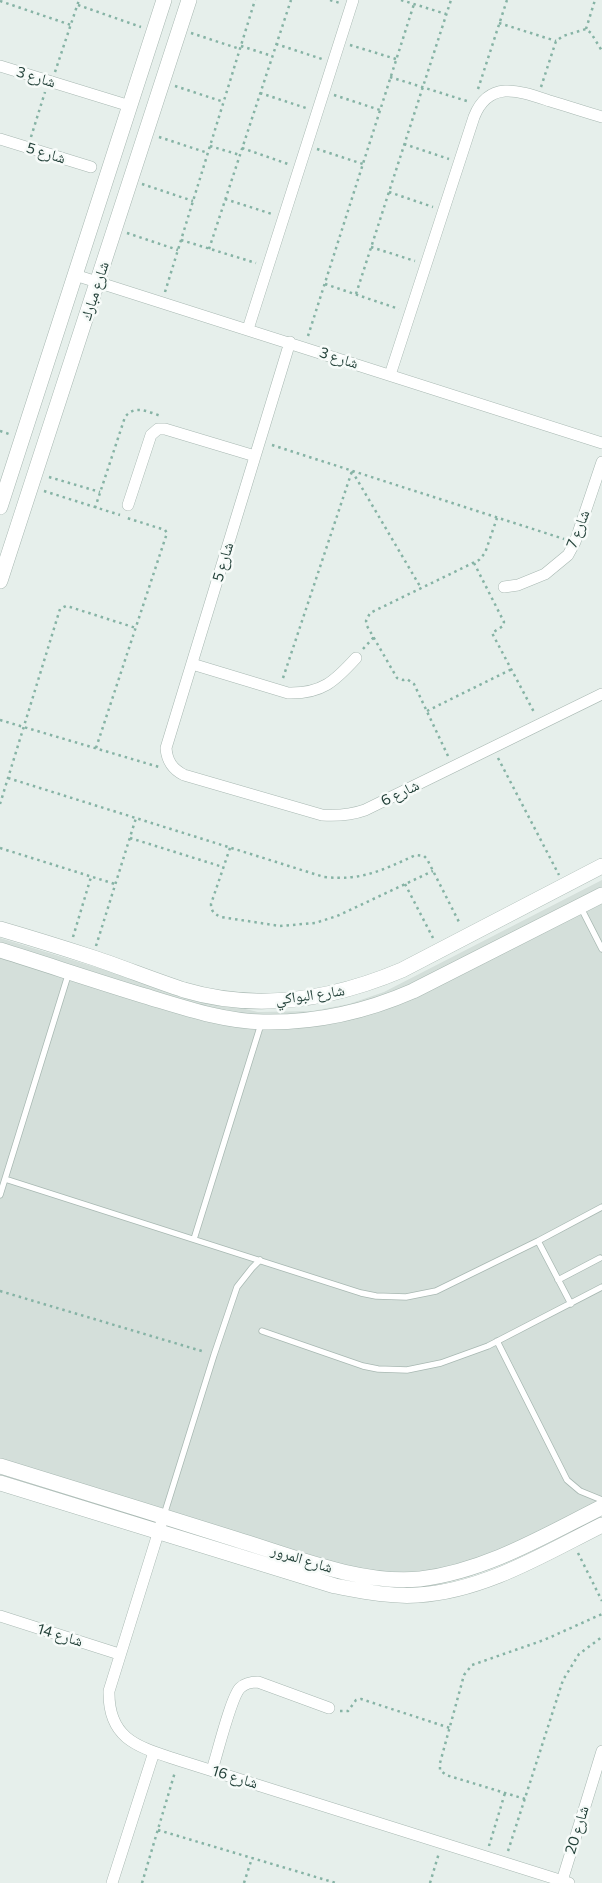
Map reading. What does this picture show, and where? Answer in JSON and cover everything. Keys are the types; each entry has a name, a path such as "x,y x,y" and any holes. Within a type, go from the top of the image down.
{"street":[{"name":"شارع مبارك","path":"0,507 164,0"},
{"name":"شارع مبارك","path":"0,581 3,559 33,480 189,0"},
{"path":"248,329 353,0"},
{"name":"شارع 3","path":"0,66 130,106"},
{"path":"390,374 474,117 480,105 490,96 504,90 518,90 602,117"},
{"name":"شارع 5","path":"0,139 91,167"},
{"name":"شارع 3","path":"75,275 602,443"},
{"name":"شارع 5","path":"184,775 178,772 170,763 166,748 290,342"},
{"path":"128,505 151,435 158,429 165,428 255,456"},
{"name":"شارع 7","path":"504,587 525,583 545,574 568,555 575,542 602,462"},
{"path":"192,664 279,690 297,693 322,687 339,677 356,658"},
{"name":"شارع 6","path":"184,775 322,815 333,816 365,810 602,694"},
{"name":"شارع البواكي","path":"0,928 184,990 239,1000 279,1001 311,998 365,985 402,970 602,866"},
{"name":"شارع البواكي","path":"0,950 211,1015 262,1022 314,1020 382,1005 602,895"},
{"name":"شارع المرور","path":"0,1466 338,1570 402,1579 432,1577 481,1564 509,1553 602,1507"},
{"name":"شارع المرور","path":"0,1482 335,1586 360,1591 402,1595 435,1593 486,1579 516,1568 599,1527"},
{"path":"587,1514 599,1527"},
{"name":"شارع 16","path":"163,1516 108,1691 112,1717 123,1734 140,1747 154,1752 566,1882"},
{"name":"شارع 14","path":"0,1616 119,1654"},
{"path":"212,1770 234,1697 243,1685 258,1682 330,1708"},
{"name":"شارع 20","path":"566,1882 602,1751"},
{"path":"112,1883 154,1752"}],"lane":[{"path":"580,906 602,949"},
{"path":"0,1195 69,972"},
{"path":"194,1239 262,1022"},
{"path":"5,1179 361,1293 376,1296 406,1297 450,1285 602,1207"},
{"path":"538,1241 570,1304"},
{"path":"558,1280 600,1258"},
{"path":"163,1516 214,1355 238,1287 260,1260"},
{"path":"262,1332 363,1366 392,1370 424,1367 441,1363 497,1341 602,1287"},
{"path":"497,1341 567,1480 580,1491 602,1500"}],"path":[{"path":"27,148 79,0"},
{"path":"162,302 255,0"},
{"path":"209,249 291,0"},
{"path":"401,0 446,14"},
{"path":"356,294 451,0"},
{"path":"480,105 478,87 507,0"},
{"path":"586,29 595,0"},
{"path":"0,2 71,25"},
{"path":"305,347 414,4"},
{"path":"78,5 154,31"},
{"path":"499,23 556,42"},
{"path":"538,97 556,42 563,36 586,29"},
{"path":"586,29 591,33 602,51"},
{"path":"180,30 272,56"},
{"path":"340,42 396,59"},
{"path":"276,44 333,63"},
{"path":"390,77 480,105"},
{"path":"162,82 224,102"},
{"path":"324,92 380,110"},
{"path":"260,93 318,112"},
{"path":"146,133 208,153"},
{"path":"404,144 460,162"},
{"path":"210,146 240,156"},
{"path":"307,146 363,164"},
{"path":"242,148 300,167"},
{"path":"130,181 193,201"},
{"path":"389,192 444,210"},
{"path":"225,199 284,218"},
{"path":"115,229 178,250"},
{"path":"181,240 268,267"},
{"path":"371,247 426,264"},
{"path":"325,284 410,312"},
{"path":"260,441 575,542"},
{"path":"352,471 421,588"},
{"path":"279,690 352,471"},
{"path":"33,480 100,492"},
{"path":"33,480 167,532 96,748"},
{"path":"453,767 414,684 406,679 397,678 366,623 367,616 474,563 485,553 497,518"},
{"path":"474,563 504,622 503,626 492,633 541,724"},
{"path":"0,804 60,609 66,606 70,607 136,628"},
{"path":"356,658 374,637"},
{"path":"426,711 512,670"},
{"path":"0,720 184,775"},
{"path":"493,747 565,885"},
{"path":"8,778 324,877 347,878 371,874 416,855 424,856 466,937"},
{"path":"92,958 136,818"},
{"path":"130,838 224,867"},
{"path":"0,848 115,884"},
{"path":"230,848 211,904 214,912 221,916 280,926 304,925 326,920 433,871"},
{"path":"69,950 91,877"},
{"path":"405,884 439,951"},
{"path":"0,1291 214,1355"},
{"path":"572,1540 602,1601"},
{"path":"525,1799 442,1772 440,1767 464,1675 472,1665 544,1640 602,1614"},
{"path":"504,1862 568,1671 579,1654 602,1637"},
{"path":"330,1708 344,1712 351,1709 356,1700 361,1698 450,1728"},
{"path":"142,1883 178,1760"},
{"path":"486,1857 505,1793"},
{"path":"158,1830 336,1883"},
{"path":"430,1883 443,1843"},
{"path":"244,1883 252,1858"}],"shaded area":[{"path":"602,880 602,1514 509,1561 469,1577 431,1586 394,1588 353,1583 0,1476 0,938 190,996 258,1012 312,1011 349,1004 384,992"}]}
